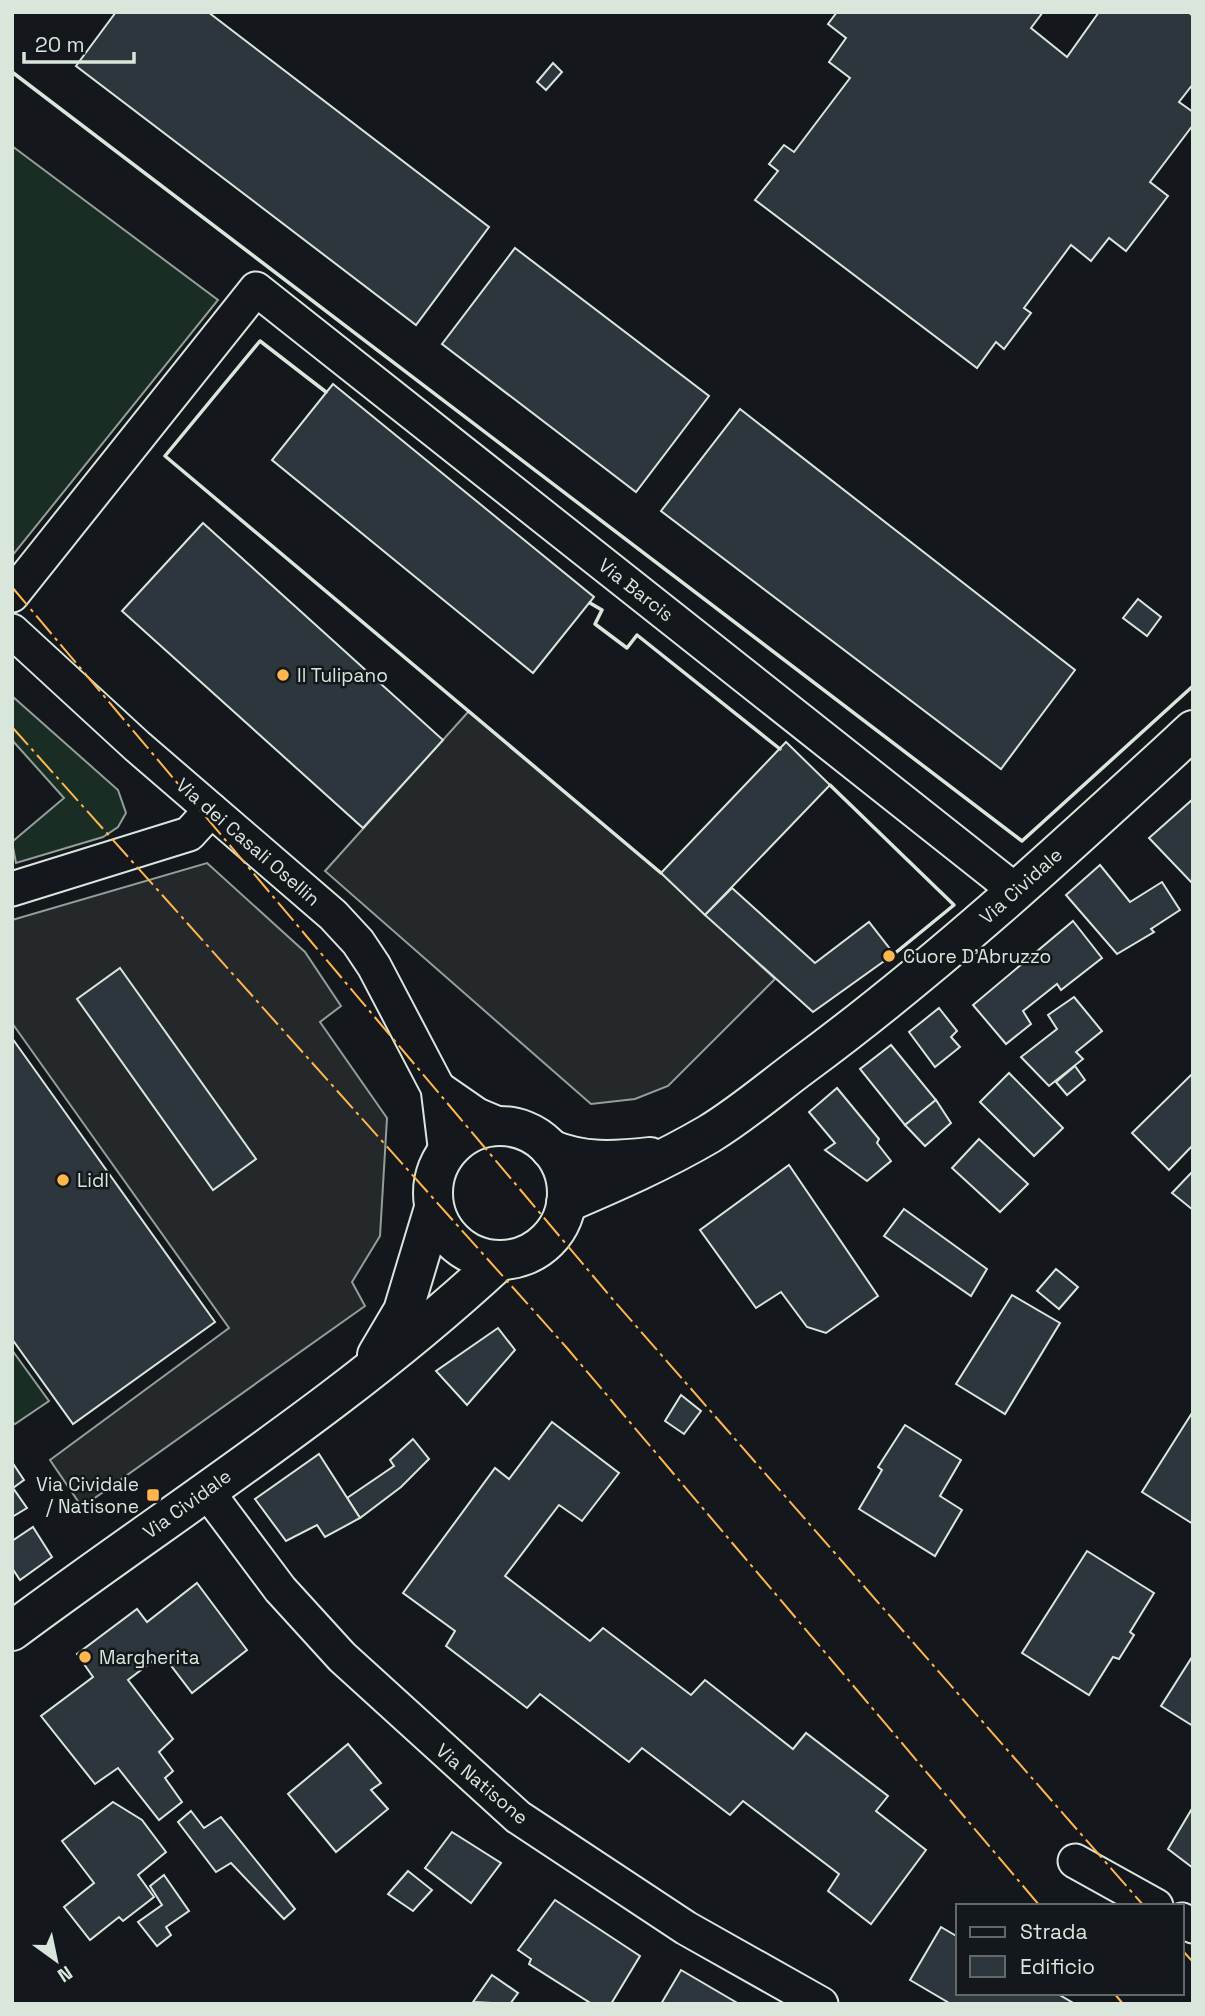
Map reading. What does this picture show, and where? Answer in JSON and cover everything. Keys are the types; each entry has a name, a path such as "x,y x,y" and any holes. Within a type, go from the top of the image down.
{"main road":[{"name":"Via Cividale","path":"12,1631 363,1378 446,1310 500,1260 519,1257 536,1250 561,1222 566,1203 635,1174 710,1133 819,1053 895,995 1016,891 1193,730"},
{"name":"Via Cividale","path":"503,1126 536,1137 550,1149 573,1158 617,1161 671,1154"},
{"path":"446,1154 461,1138 481,1129 503,1126"},
{"path":"550,1149 563,1174 566,1203"},
{"name":"Via Cividale","path":"363,1378 403,1311 434,1208 435,1180 446,1154"},
{"path":"434,1208 440,1225 458,1245 482,1258 500,1260"}],"street":[{"name":"Via Barcis","path":"12,595 256,289 1016,891"},
{"name":"Via dei Casali Osellin","path":"12,631 211,810 333,915 358,942 374,966 438,1088 446,1154"},
{"path":"12,889 189,834 211,810"},
{"name":"Via dei Casali Osellin","path":"438,1088 477,1115 503,1126"},
{"name":"Via Natisone","path":"206,1490 280,1589 342,1657 518,1817 686,1928 821,2004"},
{"path":"1075,1861 1152,1904"}],"green space":[{"path":"12,146 218,300 12,556"},
{"path":"12,696 118,790 126,813 118,827 103,837 16,863 12,842 64,798 12,740"},
{"path":"12,1350 49,1401 15,1424 12,1422"}],"shaded area":[{"path":"469,711 661,873 775,979 668,1086 635,1099 591,1104 325,871"},
{"path":"207,863 305,952 341,1006 320,1022 387,1118 380,1236 352,1282 365,1306 82,1507 50,1460 229,1328 12,1023 12,920"}],"building":[{"path":"116,12 208,12 489,227 416,325 76,66"},
{"path":"837,12 1043,12 1031,28 1067,57 1099,12 1188,12 1193,16 1193,84 1179,102 1193,112 1193,125 1150,182 1168,196 1126,251 1109,238 1091,261 1071,245 1024,308 1031,313 1004,349 996,342 977,368 755,200 778,171 769,164 784,145 794,152 850,78 829,62 846,38 828,24"},
{"path":"553,63 562,72 546,90 537,82"},
{"path":"515,248 709,396 636,492 442,344"},
{"path":"333,384 594,597 533,673 272,460"},
{"path":"740,409 1075,670 1001,769 661,511"},
{"name":"Il Tulipano","path":"203,523 443,740 363,828 122,611"},
{"path":"1138,599 1161,617 1147,636 1123,618"},
{"path":"786,742 830,785 705,915 661,873"},
{"path":"1193,799 1193,884 1149,838"},
{"path":"1100,865 1130,902 1162,882 1180,910 1151,929 1154,932 1117,954 1066,895"},
{"path":"732,888 815,963 869,922 894,954 813,1012 705,915"},
{"path":"1073,921 1102,958 1061,990 1057,984 1023,1011 1031,1024 1006,1044 973,1005"},
{"path":"120,968 256,1159 213,1190 77,999"},
{"path":"1074,997 1102,1031 1076,1052 1083,1059 1049,1086 1021,1057 1057,1029 1048,1015"},
{"path":"939,1008 957,1031 951,1037 960,1047 935,1067 909,1032"},
{"name":"Lidl","path":"12,1038 215,1322 73,1424 12,1339"},
{"path":"891,1045 936,1100 905,1125 860,1069"},
{"path":"1075,1066 1085,1080 1067,1095 1056,1082"},
{"path":"1009,1073 1063,1128 1034,1156 980,1102"},
{"path":"1192,1074 1193,1145 1169,1170 1132,1133"},
{"path":"837,1088 879,1139 877,1143 891,1161 867,1181 825,1150 835,1143 809,1112"},
{"path":"936,1100 951,1123 925,1146 905,1125"},
{"path":"979,1139 1028,1184 1000,1212 952,1168"},
{"path":"789,1165 878,1296 826,1333 807,1327 781,1292 756,1308 700,1230"},
{"path":"1193,1171 1193,1210 1172,1193"},
{"path":"904,1209 987,1269 971,1296 884,1236"},
{"path":"1056,1269 1078,1287 1059,1309 1037,1291"},
{"path":"1012,1295 1060,1323 1005,1414 956,1384"},
{"path":"498,1328 515,1350 467,1405 436,1371"},
{"path":"681,1395 701,1411 684,1434 665,1421"},
{"path":"1193,1413 1193,1524 1142,1492"},
{"path":"552,1422 619,1473 582,1521 559,1505 505,1576 590,1641 603,1628 691,1695 705,1680 793,1749 806,1733 888,1796 876,1811 926,1850 871,1924 828,1891 839,1874 743,1801 730,1815 642,1748 629,1762 540,1694 527,1708 446,1646 455,1631 403,1593 495,1468 509,1479"},
{"path":"905,1425 961,1460 940,1496 962,1510 935,1556 859,1509 882,1470 878,1467"},
{"path":"413,1439 429,1459 401,1487 360,1518 347,1498 394,1466 390,1460"},
{"path":"319,1454 360,1518 325,1537 317,1525 286,1541 255,1499"},
{"path":"12,1462 24,1480 13,1488 27,1508 12,1517"},
{"path":"33,1527 52,1557 20,1580 12,1568 12,1541"},
{"path":"1087,1551 1154,1593 1130,1632 1134,1635 1119,1659 1113,1657 1089,1695 1022,1653"},
{"path":"197,1583 247,1650 192,1693 162,1654 128,1680 173,1739 159,1752 173,1771 165,1778 182,1802 159,1820 118,1768 95,1784 41,1716 93,1677 77,1654 137,1609 147,1622"},
{"path":"1193,1657 1193,1726 1161,1706"},
{"path":"348,1744 381,1783 371,1790 388,1809 336,1852 288,1794"},
{"path":"113,1802 142,1820 166,1852 138,1875 154,1897 123,1921 119,1917 90,1940 64,1907 94,1883 62,1841"},
{"path":"1193,1807 1193,1868 1168,1849"},
{"path":"191,1811 204,1828 221,1817 295,1909 284,1919 231,1863 216,1872 178,1822"},
{"path":"452,1832 501,1863 471,1903 425,1868"},
{"path":"408,1871 432,1890 413,1911 388,1894"},
{"path":"164,1875 189,1911 166,1927 171,1935 157,1946 138,1922 162,1905 150,1886"},
{"path":"555,1900 640,1956 611,2004 592,2004 529,1964 531,1959 518,1950"},
{"path":"941,1927 956,1936 956,1995 1059,1995 1075,2004 951,2004 910,1980"},
{"path":"681,1970 739,2004 661,2004"},
{"path":"492,1975 518,1993 510,2004 473,2002"}],"wall":[{"path":"12,72 1022,841 1193,686"},
{"path":"326,392 260,341 165,456 661,873"},
{"path":"590,603 602,610 595,624 627,648 637,635 780,749"},
{"path":"830,785 954,905 894,954"}],"power":[{"path":"12,587 615,1302 1142,1904"},
{"path":"12,727 567,1348 1038,1904"},
{"path":"1184,1952 1193,1962"},
{"path":"1116,1995 1123,2004"}],"place":[{"name":"Il Tulipano","path":"283,675"},
{"name":"Cuore D’Abruzzo","path":"889,956"},
{"name":"Lidl","path":"63,1180"},
{"name":"Via Cividale / Natisone","path":"153,1495"},
{"name":"Margherita","path":"85,1657"}]}
